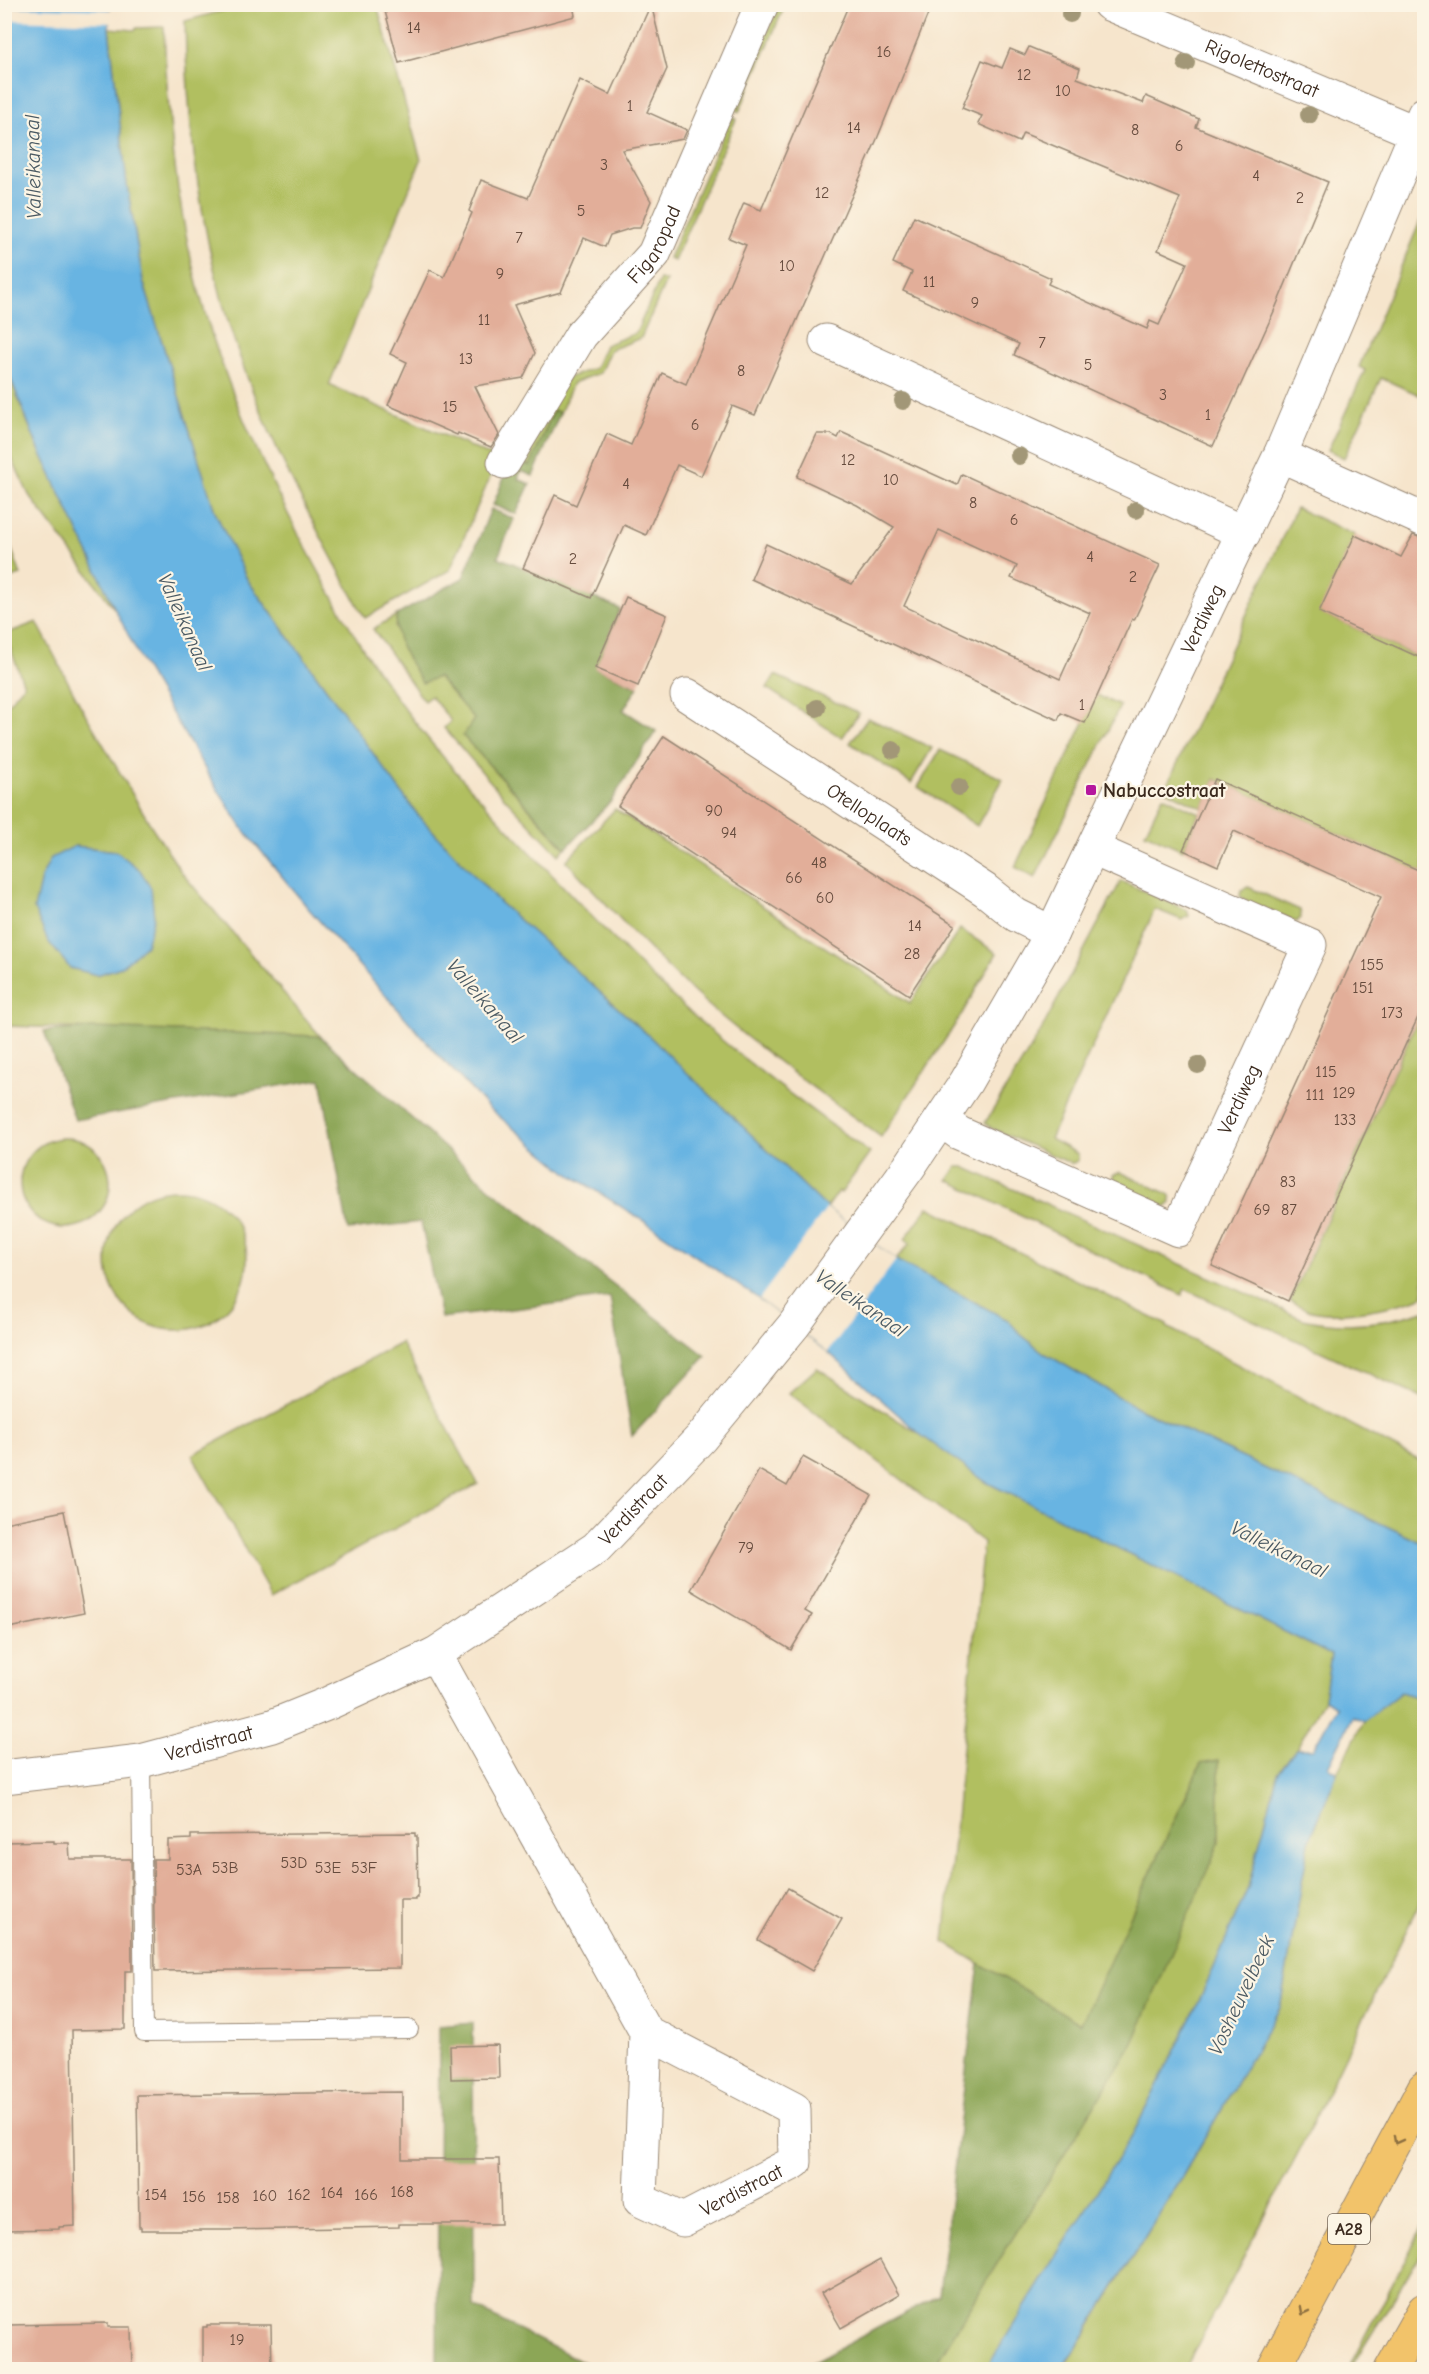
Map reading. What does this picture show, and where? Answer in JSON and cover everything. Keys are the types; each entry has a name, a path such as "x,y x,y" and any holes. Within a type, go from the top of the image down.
{"highway":[{"name":"A28","path":"1273,2370 1425,2088"},
{"path":"1390,2370 1425,2310"}],"street":[{"name":"Figaropad","path":"504,462 581,335 654,254 762,4"},
{"name":"Rigolettostraat","path":"1109,4 1421,124"},
{"name":"Verdiweg","path":"794,1325 862,1234 941,1120 966,1082 1052,933 1280,455 1421,124"},
{"path":"826,341 1244,533"},
{"path":"1280,455 1425,520"},
{"name":"Otelloplaats","path":"687,695 985,890 1016,915 1052,933"},
{"name":"Verdiweg","path":"941,1120 959,1132 1178,1230 1310,945 1093,849"},
{"name":"Verdistraat","path":"4,1777 141,1761 272,1726 329,1703 435,1654 596,1548 701,1438 794,1325"},
{"path":"435,1654 646,2032"},
{"name":"Verdistraat","path":"646,2032 794,2109 795,2162 683,2220 640,2200 646,2032"}],"lane":[{"path":"141,1761 144,2032 409,2029"}],"green space":[{"path":"244,5 377,5 421,160 329,385 498,459 450,570 365,618 303,502 249,383 222,300 206,231 191,127 185,21"},
{"path":"779,5 785,5 739,112 734,109"},
{"path":"164,27 167,93 178,191 190,256 207,320 229,384 255,446 332,595 384,680 446,761 601,926 665,990 710,1030 769,1078 870,1153 827,1208 648,1035 500,903 417,814 248,581 215,512 143,281 127,185 109,28 135,30 136,28"},
{"path":"731,116 736,119 674,261 669,258"},
{"path":"1424,212 1424,397 1381,378 1344,458 1328,450 1365,370 1359,367"},
{"path":"660,279 666,281 641,338 610,350 600,373 573,383 560,413 553,411 530,466 512,458 527,457 548,408 567,378 595,368 605,345 636,333"},
{"path":"4,364 37,445 116,611 29,495 5,444"},
{"path":"554,410 560,413 533,476 521,471 518,479 530,484 516,514 493,505 512,458 530,466"},
{"path":"1296,508 1355,535 1320,612 1424,660 1424,873 1215,779 1202,808 1165,790"},
{"path":"491,509 514,519 498,557 620,609 596,668 638,687 623,710 656,731 611,801 566,848 463,736 474,719 438,677 422,683 403,650 397,633 397,615 463,578"},
{"path":"4,529 21,575 5,580 4,580"},
{"path":"397,615 395,627 422,682 438,677 475,719 463,736 565,848 559,855 502,795 444,728 451,721 431,696 424,701 373,629"},
{"path":"37,622 80,705 150,824 182,873 322,1038 5,1026 5,707 24,685 5,634","holes":["75,846 116,851 121,967 97,975 70,968"]},
{"path":"775,675 859,713 842,738 767,688"},
{"path":"1097,695 1120,706 1035,878 1015,867"},
{"path":"868,718 932,748 911,783 850,743"},
{"path":"940,750 1003,779 977,826 918,787"},
{"path":"1163,796 1199,813 1183,850 1145,833"},
{"path":"615,809 910,1003 960,929 997,953 960,1017 881,1137 771,1056 707,1004 653,952 566,861"},
{"path":"1121,881 1187,910 1189,916 1182,920 1155,909 1050,1139 1078,1154 1078,1160 1072,1164 991,1128 985,1123 1037,1038"},
{"path":"1248,887 1300,910 1301,918 1296,922 1243,899 1240,896 1241,890"},
{"path":"1424,1006 1424,1296 1399,1304 1353,1312 1324,1313 1309,1310 1290,1301"},
{"path":"95,1028 322,1038 494,1192 706,1356 632,1436 610,1297 441,1318 421,1222 348,1230 321,1079 75,1120 44,1031"},
{"path":"65,1138 82,1141 97,1151 107,1166 110,1183 107,1200 97,1215 82,1225 65,1228 48,1225 33,1215 23,1200 20,1183 23,1166 33,1151 48,1141"},
{"path":"957,1167 964,1167 1303,1319 1334,1324 1364,1324 1424,1311 1424,1399 1185,1289 1182,1295 948,1180"},
{"path":"1120,1172 1170,1195 1171,1203 1166,1207 1114,1183 1113,1175"},
{"path":"177,1190 204,1195 227,1210 242,1233 247,1260 242,1287 227,1310 204,1325 177,1330 150,1325 127,1310 112,1287 107,1260 112,1233 127,1210 150,1195"},
{"path":"928,1207 1167,1325 1424,1463 1424,1544 1138,1408 1044,1353 1020,1334 1008,1320 896,1260 910,1243 905,1239"},
{"path":"401,1343 478,1484 271,1595 192,1455"},
{"path":"817,1368 921,1435 986,1482 1331,1655 1324,1699 1296,1749 1278,1773 1248,1888 1196,2008 1133,2134 986,2369 932,2369 1105,2088 1201,1763 1081,2025 944,1942 983,1542 789,1393"},
{"path":"1401,1692 1424,1700 1424,1894 1300,2149 1185,2369 1063,2370 1182,2177 1280,2008 1309,1842 1337,1773 1364,1721"},
{"path":"1219,1760 1219,1843 1133,2043 932,2369 801,2369 939,2295 979,1963 1081,2024 1201,1763"},
{"path":"473,2023 474,2307 596,2369 437,2370 439,2026"},
{"path":"1424,2224 1424,2249 1348,2369"}],"water":[{"path":"4,5 110,5 109,28 127,185 143,281 215,512 248,581 417,814 500,903 648,1035 827,1208 896,1260 1008,1320 1020,1334 1044,1353 1138,1408 1424,1544 1424,1700 1401,1692 1364,1721 1353,1716 1328,1767 1337,1773 1309,1842 1280,2008 1182,2177 1063,2369 986,2369 1133,2134 1196,2008 1248,1888 1278,1773 1296,1749 1313,1749 1337,1706 1324,1699 1331,1655 986,1482 921,1435 828,1352 759,1299 647,1223 566,1172 489,1108 442,1059 308,908 243,829 145,668 37,445 5,364"},
{"path":"75,846 116,851 140,870 151,888 154,917 146,945 121,967 97,975 70,968 48,941 34,909 41,878 51,858"}],"pier":[{"path":"5,7 112,10 112,23 5,20"},
{"path":"827,1208 896,1260 828,1352 759,1299"}],"building":[{"path":"383,4 573,4 575,16 399,63"},
{"path":"651,4 667,69 647,112 687,130 683,139 622,150 651,201 640,228 632,228 610,235 605,247 584,238 561,292 514,305 535,353 523,378 475,386 499,435 491,447 388,405 407,362 390,354 430,270 444,277 472,213 469,211 481,180 528,198 580,80 610,95"},
{"path":"849,4 932,4 877,139 755,415 732,406 701,476 677,465 646,535 624,525 591,598 523,568 555,495 576,505 607,434 631,445 662,373 686,384 746,245 729,238 744,203 761,210"},
{"path":"1029,47 1080,68 1077,78 1143,103 1146,96 1199,119 1196,127 1328,182 1275,309 1213,446 1014,355 1019,344 903,291 912,272 893,263 914,216 1051,278 1048,284 1147,329 1150,321 1159,325 1187,263 1158,250 1180,198 1023,133 1019,142 978,124 982,116 962,108 982,60 1002,68 1010,49 1025,55"},
{"path":"841,432 957,485 962,474 1160,565 1134,620 1132,619 1085,723 1061,713 1058,720 751,579 766,544 852,584 894,527 857,505 797,477 817,434 831,434 838,438","holes":["939,530 1017,566 1011,578 1090,613 1060,679 904,606"]},
{"path":"1355,535 1401,557 1413,535 1425,539 1425,660 1319,612"},
{"path":"626,597 667,615 638,686 595,668"},
{"path":"664,736 955,925 909,995 618,806"},
{"path":"1215,779 1425,873 1425,1002 1288,1301 1212,1266 1381,897 1234,831 1218,866 1183,850"},
{"path":"803,1457 871,1495 805,1611 812,1615 791,1650 691,1590 759,1470 787,1486"},
{"path":"64,1511 84,1613 4,1629 4,1523"},
{"path":"415,1833 417,1836 418,1898 400,1900 400,1968 155,1971 153,1859 168,1859 168,1840 191,1839 191,1835"},
{"path":"54,1841 54,1843 69,1843 70,1859 131,1859 132,1971 125,1971 125,2029 72,2030 75,2226 59,2227 59,2229 4,2230 4,1842"},
{"path":"788,1888 842,1919 812,1971 758,1940"},
{"path":"498,2045 499,2078 451,2079 450,2046"},
{"path":"402,2092 402,2159 499,2159 501,2224 399,2224 399,2227 226,2230 141,2230 139,2227 137,2095"},
{"path":"880,2260 899,2295 841,2328 821,2293"},
{"path":"108,2323 108,2327 131,2327 132,2370 4,2370 4,2328 10,2328 9,2325"},
{"path":"207,2325 271,2325 272,2370 207,2370 207,2365 203,2365 203,2327"}],"place":[{"name":"Nabuccostraat","path":"1091,790"}],"water label":[{"name":"Valleikanaal","path":"33,167"},
{"name":"Valleikanaal","path":"185,622"},
{"name":"Valleikanaal","path":"485,1001"},
{"name":"Valleikanaal","path":"861,1303"},
{"name":"Valleikanaal","path":"1279,1549"},
{"name":"Vosheuvelbeek","path":"1241,1995"}]}
